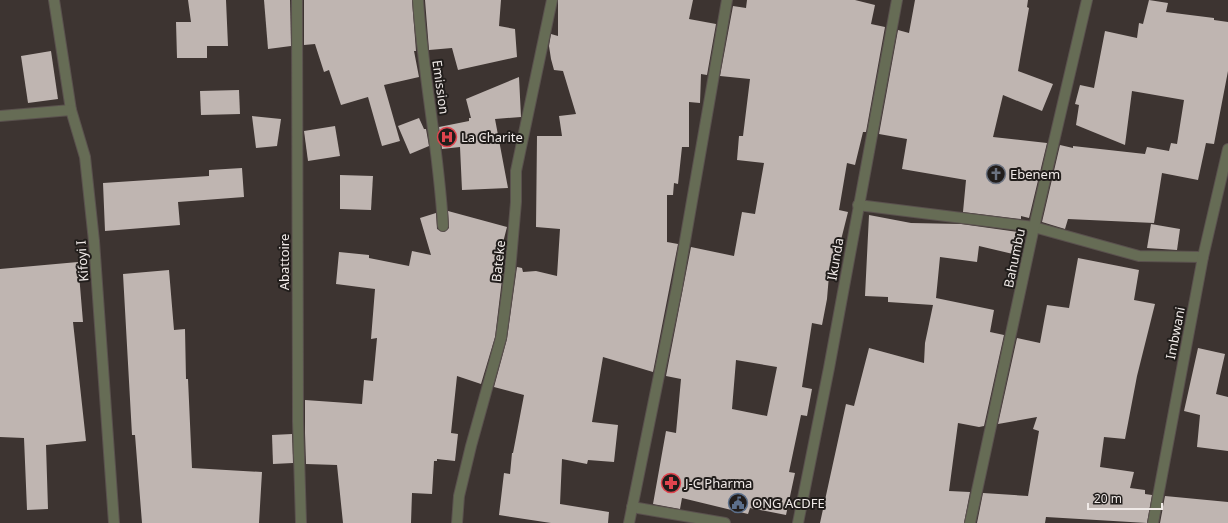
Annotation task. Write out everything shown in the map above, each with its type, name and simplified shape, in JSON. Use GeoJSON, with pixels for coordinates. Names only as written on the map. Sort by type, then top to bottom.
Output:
{"type":"FeatureCollection","features":[{"type":"Feature","properties":{"kind":"street","name":"Kifoyi I"},"geometry":{"type":"LineString","coordinates":[[54,0],[71,110],[85,158],[94,241],[114,523]]}},
{"type":"Feature","properties":{"kind":"street","name":"Abattoire"},"geometry":{"type":"LineString","coordinates":[[296,0],[298,421],[301,523]]}},
{"type":"Feature","properties":{"kind":"street","name":"Emission"},"geometry":{"type":"LineString","coordinates":[[418,0],[420,35],[441,186],[443,226]]}},
{"type":"Feature","properties":{"kind":"street","name":"Bateke"},"geometry":{"type":"LineString","coordinates":[[457,523],[459,496],[471,446],[502,338],[516,202],[516,171],[552,0]]}},
{"type":"Feature","properties":{"kind":"street"},"geometry":{"type":"LineString","coordinates":[[629,523],[677,287],[727,0]]}},
{"type":"Feature","properties":{"kind":"street","name":"Ikunda"},"geometry":{"type":"LineString","coordinates":[[798,523],[829,368],[897,0]]}},
{"type":"Feature","properties":{"kind":"street","name":"Bahumbu"},"geometry":{"type":"LineString","coordinates":[[970,523],[1034,227],[1086,0]]}},
{"type":"Feature","properties":{"kind":"street"},"geometry":{"type":"LineString","coordinates":[[0,116],[71,110]]}},
{"type":"Feature","properties":{"kind":"street","name":"Imbwani"},"geometry":{"type":"LineString","coordinates":[[1153,523],[1203,257],[1228,149]]}},
{"type":"Feature","properties":{"kind":"street"},"geometry":{"type":"LineString","coordinates":[[858,205],[1034,227],[1139,256],[1203,257]]}},
{"type":"Feature","properties":{"kind":"street"},"geometry":{"type":"LineString","coordinates":[[632,507],[725,523]]}},
{"type":"Feature","properties":{"kind":"building"},"geometry":{"type":"Polygon","coordinates":[[[188,0],[226,0],[228,46],[207,46],[207,58],[177,58],[176,22],[191,22],[188,0]]]}},
{"type":"Feature","properties":{"kind":"building"},"geometry":{"type":"Polygon","coordinates":[[[264,0],[290,0],[291,46],[268,49],[264,0]]]}},
{"type":"Feature","properties":{"kind":"building"},"geometry":{"type":"Polygon","coordinates":[[[304,0],[412,0],[416,51],[414,51],[419,77],[384,85],[400,141],[382,146],[368,97],[341,105],[329,70],[324,72],[315,44],[304,45],[304,0]]]}},
{"type":"Feature","properties":{"kind":"building"},"geometry":{"type":"Polygon","coordinates":[[[425,0],[501,0],[499,26],[515,29],[517,57],[458,70],[452,48],[429,50],[425,0]]]}},
{"type":"Feature","properties":{"kind":"building"},"geometry":{"type":"Polygon","coordinates":[[[558,0],[693,0],[689,19],[716,24],[707,75],[701,74],[700,103],[689,102],[689,147],[682,147],[678,184],[674,183],[673,195],[667,195],[667,242],[678,244],[653,372],[603,357],[592,422],[618,425],[614,462],[588,460],[587,464],[562,459],[560,504],[609,512],[608,523],[551,523],[499,515],[504,473],[510,474],[512,453],[524,395],[494,387],[507,339],[517,267],[522,268],[523,272],[536,271],[557,276],[560,229],[536,227],[537,136],[562,136],[559,116],[576,114],[563,71],[554,70],[551,59],[549,46],[551,34],[558,36],[558,0]]]}},
{"type":"Feature","properties":{"kind":"building"},"geometry":{"type":"Polygon","coordinates":[[[747,0],[855,0],[875,5],[871,24],[885,27],[866,132],[863,132],[855,165],[847,163],[839,210],[848,212],[835,264],[830,263],[827,299],[822,325],[812,323],[802,387],[812,389],[807,416],[801,415],[789,472],[795,473],[786,515],[750,508],[748,514],[682,498],[680,509],[653,504],[666,431],[676,433],[681,379],[666,376],[691,247],[734,256],[742,212],[755,214],[764,163],[737,160],[739,136],[743,136],[750,79],[720,76],[733,6],[746,8],[747,0]],[[736,360],[732,409],[767,416],[777,367],[736,360]]]}},
{"type":"Feature","properties":{"kind":"building"},"geometry":{"type":"Polygon","coordinates":[[[915,0],[1028,0],[1027,7],[1029,8],[1018,71],[1053,84],[1042,111],[1003,95],[993,137],[1047,143],[1029,218],[1021,216],[1021,219],[963,212],[966,180],[902,169],[907,139],[879,134],[898,30],[909,33],[915,0]]]}},
{"type":"Feature","properties":{"kind":"building"},"geometry":{"type":"Polygon","coordinates":[[[1149,0],[1168,3],[1166,12],[1214,18],[1214,20],[1228,22],[1228,71],[1214,144],[1206,143],[1198,180],[1162,173],[1154,223],[1068,219],[1065,229],[1042,222],[1060,145],[1073,148],[1073,146],[1145,154],[1147,147],[1169,151],[1171,143],[1177,144],[1184,100],[1132,91],[1125,145],[1076,125],[1079,105],[1075,104],[1080,85],[1094,88],[1105,31],[1137,38],[1139,23],[1143,24],[1149,0]]]}},
{"type":"Feature","properties":{"kind":"building"},"geometry":{"type":"Polygon","coordinates":[[[51,51],[58,99],[28,103],[21,56],[51,51]]]}},
{"type":"Feature","properties":{"kind":"building"},"geometry":{"type":"Polygon","coordinates":[[[519,77],[521,117],[495,119],[508,188],[462,190],[460,147],[442,149],[439,127],[469,121],[469,118],[471,118],[466,99],[519,77]]]}},
{"type":"Feature","properties":{"kind":"building"},"geometry":{"type":"Polygon","coordinates":[[[239,90],[240,114],[201,115],[200,91],[239,90]]]}},
{"type":"Feature","properties":{"kind":"building"},"geometry":{"type":"Polygon","coordinates":[[[252,116],[281,119],[277,146],[256,148],[252,116]]]}},
{"type":"Feature","properties":{"kind":"building"},"geometry":{"type":"Polygon","coordinates":[[[419,118],[424,129],[426,129],[429,146],[410,154],[398,126],[419,118]]]}},
{"type":"Feature","properties":{"kind":"building"},"geometry":{"type":"Polygon","coordinates":[[[335,126],[340,156],[308,161],[304,131],[335,126]]]}},
{"type":"Feature","properties":{"kind":"building"},"geometry":{"type":"Polygon","coordinates":[[[242,168],[244,197],[178,202],[180,225],[105,231],[103,183],[209,176],[209,170],[242,168]]]}},
{"type":"Feature","properties":{"kind":"building"},"geometry":{"type":"Polygon","coordinates":[[[340,175],[373,176],[371,210],[340,209],[340,175]]]}},
{"type":"Feature","properties":{"kind":"building"},"geometry":{"type":"Polygon","coordinates":[[[448,211],[507,227],[498,262],[504,263],[495,337],[481,384],[457,376],[451,433],[458,434],[455,461],[437,459],[437,461],[434,461],[432,494],[412,493],[411,523],[343,523],[337,465],[306,464],[305,400],[362,404],[364,380],[373,381],[377,338],[371,339],[375,289],[336,284],[339,252],[369,255],[369,258],[409,266],[412,251],[431,255],[420,218],[436,213],[437,229],[444,232],[449,228],[448,211]]]}},
{"type":"Feature","properties":{"kind":"building"},"geometry":{"type":"Polygon","coordinates":[[[869,215],[911,223],[961,224],[1018,232],[1013,254],[979,246],[977,262],[940,257],[936,298],[994,310],[990,332],[1004,335],[984,426],[979,427],[958,423],[949,491],[970,492],[964,523],[820,523],[846,404],[854,406],[869,348],[924,363],[925,343],[933,305],[888,302],[888,297],[865,296],[869,215]]]}},
{"type":"Feature","properties":{"kind":"building"},"geometry":{"type":"Polygon","coordinates":[[[1151,224],[1180,229],[1177,250],[1147,248],[1151,224]]]}},
{"type":"Feature","properties":{"kind":"building"},"geometry":{"type":"Polygon","coordinates":[[[1078,258],[1139,270],[1134,300],[1155,304],[1137,376],[1125,439],[1104,437],[1100,467],[1134,472],[1130,488],[1145,490],[1145,494],[1152,495],[1147,523],[1046,517],[1045,523],[977,523],[983,493],[1028,496],[1039,431],[1033,429],[1037,417],[998,424],[1017,338],[1040,343],[1047,305],[1069,308],[1078,258]]]}},
{"type":"Feature","properties":{"kind":"building"},"geometry":{"type":"Polygon","coordinates":[[[78,262],[83,322],[73,322],[86,441],[46,445],[48,509],[27,510],[24,438],[0,437],[0,269],[78,262]]]}},
{"type":"Feature","properties":{"kind":"building"},"geometry":{"type":"Polygon","coordinates":[[[169,270],[174,330],[185,329],[186,379],[188,379],[192,468],[262,472],[259,523],[142,523],[135,435],[132,435],[123,274],[169,270]]]}},
{"type":"Feature","properties":{"kind":"building"},"geometry":{"type":"Polygon","coordinates":[[[1198,348],[1225,354],[1216,394],[1228,397],[1228,451],[1197,447],[1200,415],[1184,411],[1198,348]]]}},
{"type":"Feature","properties":{"kind":"building"},"geometry":{"type":"Polygon","coordinates":[[[292,434],[293,463],[273,464],[272,435],[292,434]]]}},
{"type":"Feature","properties":{"kind":"building"},"geometry":{"type":"Polygon","coordinates":[[[1165,496],[1228,502],[1228,523],[1160,523],[1165,496]]]}},
{"type":"Feature","properties":{"kind":"place","name":"La Charite"},"geometry":{"type":"Point","coordinates":[447,137]}},
{"type":"Feature","properties":{"kind":"place","name":"Ebenem"},"geometry":{"type":"Point","coordinates":[996,174]}},
{"type":"Feature","properties":{"kind":"place","name":"J-C Pharma"},"geometry":{"type":"Point","coordinates":[671,483]}},
{"type":"Feature","properties":{"kind":"place","name":"ONG ACDFE"},"geometry":{"type":"Point","coordinates":[738,503]}}]}
